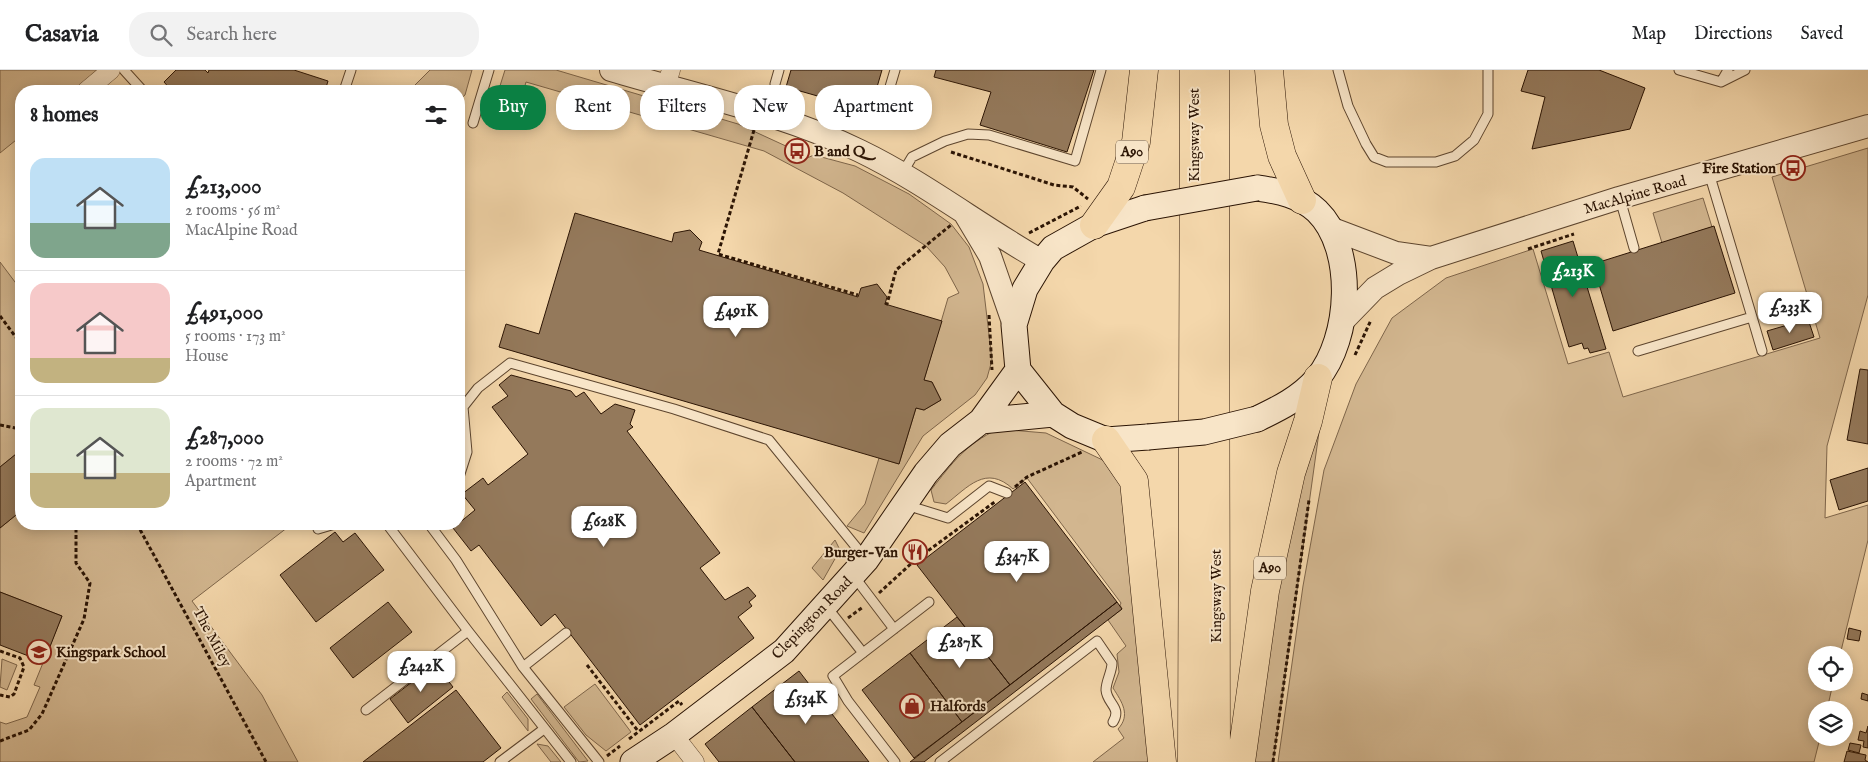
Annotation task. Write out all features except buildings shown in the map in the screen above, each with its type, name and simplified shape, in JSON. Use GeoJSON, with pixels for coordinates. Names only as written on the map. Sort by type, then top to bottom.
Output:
{"type":"FeatureCollection","features":[{"type":"Feature","properties":{"kind":"highway","name":"A90"},"geometry":{"type":"LineString","coordinates":[[1094,225],[1121,187],[1133,151],[1144,70]]}},
{"type":"Feature","properties":{"kind":"highway","name":"Kingsway West"},"geometry":{"type":"LineString","coordinates":[[1192,762],[1194,70]]}},
{"type":"Feature","properties":{"kind":"highway","name":"Kingsway West"},"geometry":{"type":"LineString","coordinates":[[1215,70],[1216,762]]}},
{"type":"Feature","properties":{"kind":"highway"},"geometry":{"type":"LineString","coordinates":[[1269,70],[1274,124],[1282,156],[1302,200]]}},
{"type":"Feature","properties":{"kind":"highway","name":"A90"},"geometry":{"type":"LineString","coordinates":[[1241,762],[1265,591],[1291,473],[1308,421],[1318,378]]}},
{"type":"Feature","properties":{"kind":"highway"},"geometry":{"type":"LineString","coordinates":[[1096,445],[1134,481],[1162,762]]}},
{"type":"Feature","properties":{"kind":"main road","name":"Kingsway West"},"geometry":{"type":"LineString","coordinates":[[1257,188],[1282,192],[1302,200],[1317,211],[1330,228],[1342,262],[1344,294],[1341,323],[1333,350],[1318,378],[1290,403],[1257,419],[1204,432],[1148,437],[1096,445],[1053,414],[1018,370],[1014,325],[1025,289],[1042,261],[1053,248],[1094,225],[1145,208],[1257,188]]}},
{"type":"Feature","properties":{"kind":"main road","name":"Clepington Road"},"geometry":{"type":"LineString","coordinates":[[633,762],[674,735],[833,615],[860,567],[904,505],[950,445],[981,421],[1018,370]]}},
{"type":"Feature","properties":{"kind":"main road"},"geometry":{"type":"LineString","coordinates":[[981,421],[1053,414]]}},
{"type":"Feature","properties":{"kind":"street"},"geometry":{"type":"LineString","coordinates":[[93,85],[111,70]]}},
{"type":"Feature","properties":{"kind":"street"},"geometry":{"type":"LineString","coordinates":[[611,70],[669,78],[734,105]]}},
{"type":"Feature","properties":{"kind":"street","name":"MacAlpine Road"},"geometry":{"type":"LineString","coordinates":[[1341,323],[1375,288],[1431,258],[1620,198],[1868,126]]}},
{"type":"Feature","properties":{"kind":"street"},"geometry":{"type":"LineString","coordinates":[[805,130],[842,143],[903,172],[958,223],[990,256],[1014,325]]}},
{"type":"Feature","properties":{"kind":"street"},"geometry":{"type":"LineString","coordinates":[[958,223],[989,226],[1009,242],[1042,261]]}},
{"type":"Feature","properties":{"kind":"street","name":"MacAlpine Road"},"geometry":{"type":"LineString","coordinates":[[1330,228],[1396,253],[1431,258]]}},
{"type":"Feature","properties":{"kind":"street"},"geometry":{"type":"LineString","coordinates":[[674,735],[695,762]]}},
{"type":"Feature","properties":{"kind":"lane"},"geometry":{"type":"LineString","coordinates":[[124,70],[138,85]]}},
{"type":"Feature","properties":{"kind":"lane"},"geometry":{"type":"LineString","coordinates":[[346,85],[350,70]]}},
{"type":"Feature","properties":{"kind":"lane"},"geometry":{"type":"LineString","coordinates":[[473,123],[489,70]]}},
{"type":"Feature","properties":{"kind":"lane"},"geometry":{"type":"LineString","coordinates":[[775,84],[779,70]]}},
{"type":"Feature","properties":{"kind":"lane"},"geometry":{"type":"LineString","coordinates":[[891,85],[895,70]]}},
{"type":"Feature","properties":{"kind":"lane"},"geometry":{"type":"LineString","coordinates":[[903,172],[912,157],[955,137],[978,134],[1075,161],[1101,70]]}},
{"type":"Feature","properties":{"kind":"lane"},"geometry":{"type":"LineString","coordinates":[[1338,70],[1348,106],[1366,144],[1374,157],[1386,162],[1436,162],[1455,156],[1474,140],[1488,114],[1488,70]]}},
{"type":"Feature","properties":{"kind":"lane"},"geometry":{"type":"LineString","coordinates":[[1680,70],[1722,82],[1745,70]]}},
{"type":"Feature","properties":{"kind":"lane"},"geometry":{"type":"LineString","coordinates":[[1722,82],[1728,70]]}},
{"type":"Feature","properties":{"kind":"lane"},"geometry":{"type":"LineString","coordinates":[[1709,173],[1762,351]]}},
{"type":"Feature","properties":{"kind":"lane"},"geometry":{"type":"LineString","coordinates":[[1620,198],[1634,248]]}},
{"type":"Feature","properties":{"kind":"lane"},"geometry":{"type":"LineString","coordinates":[[1638,351],[1752,317]]}},
{"type":"Feature","properties":{"kind":"lane"},"geometry":{"type":"LineString","coordinates":[[465,404],[478,388],[510,363],[674,409],[769,440],[860,567],[872,600],[894,629]]}},
{"type":"Feature","properties":{"kind":"lane"},"geometry":{"type":"LineString","coordinates":[[465,430],[467,452],[465,458]]}},
{"type":"Feature","properties":{"kind":"lane"},"geometry":{"type":"LineString","coordinates":[[904,505],[948,518],[989,486],[1007,493]]}},
{"type":"Feature","properties":{"kind":"lane"},"geometry":{"type":"LineString","coordinates":[[392,530],[571,762]]}},
{"type":"Feature","properties":{"kind":"lane"},"geometry":{"type":"LineString","coordinates":[[434,530],[456,560],[523,667],[599,762]]}},
{"type":"Feature","properties":{"kind":"lane"},"geometry":{"type":"LineString","coordinates":[[895,762],[848,701],[834,676],[929,602]]}},
{"type":"Feature","properties":{"kind":"lane"},"geometry":{"type":"LineString","coordinates":[[833,615],[863,653]]}},
{"type":"Feature","properties":{"kind":"lane"},"geometry":{"type":"LineString","coordinates":[[366,710],[468,631]]}},
{"type":"Feature","properties":{"kind":"lane"},"geometry":{"type":"LineString","coordinates":[[523,667],[566,633]]}},
{"type":"Feature","properties":{"kind":"lane"},"geometry":{"type":"LineString","coordinates":[[940,762],[1097,641],[1112,663],[1106,687],[1107,695],[1116,708],[1117,716],[1114,722]]}},
{"type":"Feature","properties":{"kind":"lane"},"geometry":{"type":"LineString","coordinates":[[500,762],[544,728]]}},
{"type":"Feature","properties":{"kind":"path"},"geometry":{"type":"LineString","coordinates":[[754,130],[718,254],[858,295]]}},
{"type":"Feature","properties":{"kind":"path"},"geometry":{"type":"LineString","coordinates":[[925,151],[950,151],[1054,185],[1073,187],[1091,201],[1009,242]]}},
{"type":"Feature","properties":{"kind":"path"},"geometry":{"type":"LineString","coordinates":[[886,304],[896,270],[958,223]]}},
{"type":"Feature","properties":{"kind":"path"},"geometry":{"type":"LineString","coordinates":[[1519,251],[1581,232]]}},
{"type":"Feature","properties":{"kind":"path"},"geometry":{"type":"LineString","coordinates":[[988,310],[994,368],[990,375]]}},
{"type":"Feature","properties":{"kind":"path"},"geometry":{"type":"LineString","coordinates":[[1352,360],[1372,320],[1377,314]]}},
{"type":"Feature","properties":{"kind":"path"},"geometry":{"type":"LineString","coordinates":[[0,316],[15,336]]}},
{"type":"Feature","properties":{"kind":"path"},"geometry":{"type":"LineString","coordinates":[[0,425],[15,428]]}},
{"type":"Feature","properties":{"kind":"path"},"geometry":{"type":"LineString","coordinates":[[833,615],[872,600],[914,561],[1027,478],[1096,445]]}},
{"type":"Feature","properties":{"kind":"path"},"geometry":{"type":"LineString","coordinates":[[1273,762],[1310,491]]}},
{"type":"Feature","properties":{"kind":"path"},"geometry":{"type":"LineString","coordinates":[[0,741],[29,730],[42,714],[84,619],[90,583],[76,563],[76,530]]}},
{"type":"Feature","properties":{"kind":"path","name":"The Miley"},"geometry":{"type":"LineString","coordinates":[[140,530],[266,762]]}},
{"type":"Feature","properties":{"kind":"path"},"geometry":{"type":"LineString","coordinates":[[0,651],[20,658],[24,667],[14,694],[10,697],[0,695]]}},
{"type":"Feature","properties":{"kind":"path"},"geometry":{"type":"LineString","coordinates":[[587,665],[638,731]]}},
{"type":"Feature","properties":{"kind":"shaded area"},"geometry":{"type":"Polygon","coordinates":[[[0,70],[100,70],[82,85],[15,85],[15,141],[0,153],[0,70]]]}},
{"type":"Feature","properties":{"kind":"shaded area"},"geometry":{"type":"Polygon","coordinates":[[[430,70],[472,70],[465,95],[465,85],[415,85],[430,70]]]}},
{"type":"Feature","properties":{"kind":"shaded area"},"geometry":{"type":"Polygon","coordinates":[[[505,70],[556,70],[607,85],[556,85],[556,91],[546,88],[546,85],[526,82],[525,85],[500,85],[505,70]]]}},
{"type":"Feature","properties":{"kind":"shaded area"},"geometry":{"type":"Polygon","coordinates":[[[630,92],[640,95],[640,115],[630,112],[630,92]]]}},
{"type":"Feature","properties":{"kind":"shaded area"},"geometry":{"type":"Polygon","coordinates":[[[724,120],[734,123],[734,130],[751,130],[788,147],[792,153],[807,158],[814,155],[855,166],[909,194],[951,224],[969,247],[983,284],[992,360],[987,378],[975,395],[923,436],[864,533],[847,526],[865,504],[879,458],[899,464],[916,408],[924,410],[941,400],[932,382],[924,380],[948,298],[959,293],[945,267],[926,246],[843,193],[764,151],[692,130],[724,130],[724,120]]]}},
{"type":"Feature","properties":{"kind":"shaded area"},"geometry":{"type":"Polygon","coordinates":[[[1868,148],[1868,295],[1827,446],[1825,518],[1868,505],[1868,540],[1842,646],[1808,646],[1808,691],[1831,691],[1829,701],[1808,701],[1808,746],[1818,746],[1814,762],[1278,762],[1303,586],[1324,470],[1356,384],[1392,318],[1446,278],[1533,249],[1568,364],[1609,352],[1623,397],[1820,338],[1772,177],[1868,148]]]}},
{"type":"Feature","properties":{"kind":"shaded area"},"geometry":{"type":"Polygon","coordinates":[[[1703,198],[1712,227],[1662,243],[1653,213],[1703,198]]]}},
{"type":"Feature","properties":{"kind":"shaded area"},"geometry":{"type":"Polygon","coordinates":[[[0,262],[15,282],[15,455],[0,467],[0,262]]]}},
{"type":"Feature","properties":{"kind":"shaded area"},"geometry":{"type":"Polygon","coordinates":[[[1320,425],[1273,762],[1249,762],[1295,488],[1320,425]]]}},
{"type":"Feature","properties":{"kind":"shaded area"},"geometry":{"type":"Polygon","coordinates":[[[998,429],[1046,433],[1111,464],[1126,481],[1155,762],[1093,762],[1124,738],[1118,729],[1124,719],[1124,708],[1113,688],[1119,672],[1117,654],[1126,646],[1108,620],[1122,609],[1121,603],[1027,478],[1013,489],[994,478],[986,478],[970,485],[946,504],[934,502],[931,490],[960,455],[977,441],[998,429]]]}},
{"type":"Feature","properties":{"kind":"shaded area"},"geometry":{"type":"Polygon","coordinates":[[[15,516],[15,530],[284,530],[192,601],[262,695],[298,762],[0,762],[0,722],[6,724],[27,717],[40,687],[34,685],[62,616],[0,592],[0,528],[15,516]]]}},
{"type":"Feature","properties":{"kind":"shaded area"},"geometry":{"type":"Polygon","coordinates":[[[835,540],[840,550],[823,580],[812,568],[835,540]]]}},
{"type":"Feature","properties":{"kind":"shaded area"},"geometry":{"type":"Polygon","coordinates":[[[2,659],[17,665],[7,690],[0,687],[2,659]]]}},
{"type":"Feature","properties":{"kind":"shaded area"},"geometry":{"type":"Polygon","coordinates":[[[595,684],[631,732],[606,751],[586,735],[564,707],[595,684]]]}},
{"type":"Feature","properties":{"kind":"shaded area"},"geometry":{"type":"Polygon","coordinates":[[[507,692],[528,719],[528,731],[502,697],[507,692]]]}},
{"type":"Feature","properties":{"kind":"shaded area"},"geometry":{"type":"Polygon","coordinates":[[[537,694],[588,761],[579,762],[531,699],[537,694]]]}},
{"type":"Feature","properties":{"kind":"shaded area"},"geometry":{"type":"Polygon","coordinates":[[[537,744],[548,746],[561,762],[551,762],[537,744]]]}},
{"type":"Feature","properties":{"kind":"place","name":"B and Q"},"geometry":{"type":"Point","coordinates":[797,151]}},
{"type":"Feature","properties":{"kind":"place","name":"Fire Station"},"geometry":{"type":"Point","coordinates":[1793,168]}},
{"type":"Feature","properties":{"kind":"place","name":"Burger-Van"},"geometry":{"type":"Point","coordinates":[915,552]}},
{"type":"Feature","properties":{"kind":"place","name":"Kingspark School"},"geometry":{"type":"Point","coordinates":[39,652]}},
{"type":"Feature","properties":{"kind":"place","name":"Halfords"},"geometry":{"type":"Point","coordinates":[912,706]}}]}
